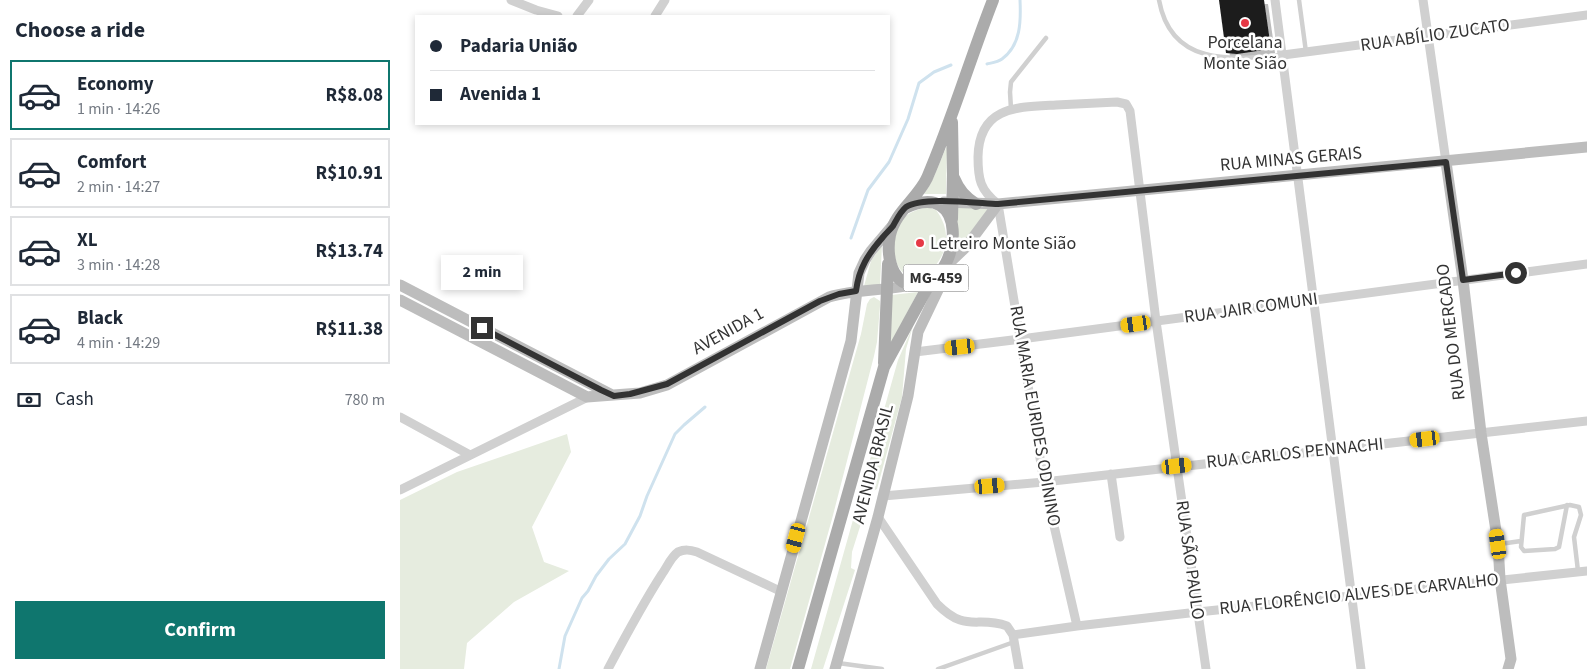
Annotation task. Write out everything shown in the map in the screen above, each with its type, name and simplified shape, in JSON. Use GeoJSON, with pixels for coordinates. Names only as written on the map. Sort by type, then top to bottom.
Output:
{"type":"FeatureCollection","features":[{"type":"Feature","properties":{"kind":"main road","name":"MG-459"},"geometry":{"type":"LineString","coordinates":[[884,367],[886,290],[889,244],[893,225],[926,180],[993,0]]}},
{"type":"Feature","properties":{"kind":"main road","name":"MG-459"},"geometry":{"type":"LineString","coordinates":[[798,669],[884,367],[931,281],[945,268],[952,238],[952,114]]}},
{"type":"Feature","properties":{"kind":"main road"},"geometry":{"type":"LineString","coordinates":[[953,175],[959,188],[976,204]]}},
{"type":"Feature","properties":{"kind":"main road"},"geometry":{"type":"LineString","coordinates":[[905,208],[916,203],[936,202],[945,208],[952,220]]}},
{"type":"Feature","properties":{"kind":"main road","name":"MG-459"},"geometry":{"type":"LineString","coordinates":[[889,261],[894,274],[903,281],[912,284],[924,284],[931,281]]}},
{"type":"Feature","properties":{"kind":"street"},"geometry":{"type":"LineString","coordinates":[[511,0],[554,15]]}},
{"type":"Feature","properties":{"kind":"street"},"geometry":{"type":"LineString","coordinates":[[578,15],[589,0]]}},
{"type":"Feature","properties":{"kind":"street"},"geometry":{"type":"LineString","coordinates":[[656,15],[666,0]]}},
{"type":"Feature","properties":{"kind":"street"},"geometry":{"type":"LineString","coordinates":[[1275,0],[1361,669]]}},
{"type":"Feature","properties":{"kind":"street","name":"RUA DO MERCADO"},"geometry":{"type":"LineString","coordinates":[[1423,0],[1463,280],[1481,432],[1498,544],[1500,579],[1511,666]]}},
{"type":"Feature","properties":{"kind":"street","name":"RUA ABÍLIO ZUCATO"},"geometry":{"type":"LineString","coordinates":[[1283,55],[1587,15]]}},
{"type":"Feature","properties":{"kind":"street","name":"RUA SÃO PAULO"},"geometry":{"type":"LineString","coordinates":[[1011,108],[1117,102],[1126,104],[1130,111],[1156,321],[1206,669]]}},
{"type":"Feature","properties":{"kind":"street"},"geometry":{"type":"LineString","coordinates":[[945,268],[966,247],[998,204],[982,188],[978,169],[978,149],[982,132],[990,121],[1011,108]]}},
{"type":"Feature","properties":{"kind":"street","name":"RUA MINAS GERAIS"},"geometry":{"type":"LineString","coordinates":[[936,202],[998,204],[1587,147]]}},
{"type":"Feature","properties":{"kind":"street","name":"RUA MARIA EURIDES ODININO"},"geometry":{"type":"LineString","coordinates":[[998,204],[1044,482],[1077,626]]}},
{"type":"Feature","properties":{"kind":"street"},"geometry":{"type":"LineString","coordinates":[[760,669],[851,341],[859,273],[865,260],[893,225]]}},
{"type":"Feature","properties":{"kind":"street","name":"RUA JAIR COMUNI"},"geometry":{"type":"LineString","coordinates":[[915,352],[1587,264]]}},
{"type":"Feature","properties":{"kind":"street","name":"AVENIDA BRASIL"},"geometry":{"type":"LineString","coordinates":[[836,666],[878,517],[908,396],[921,325],[938,292],[945,268]]}},
{"type":"Feature","properties":{"kind":"street","name":"AVENIDA 1"},"geometry":{"type":"LineString","coordinates":[[587,398],[640,393],[667,384],[820,301],[839,294],[856,291],[886,290],[912,284]]}},
{"type":"Feature","properties":{"kind":"street"},"geometry":{"type":"LineString","coordinates":[[400,285],[614,396]]}},
{"type":"Feature","properties":{"kind":"street"},"geometry":{"type":"LineString","coordinates":[[400,300],[587,398]]}},
{"type":"Feature","properties":{"kind":"street"},"geometry":{"type":"LineString","coordinates":[[400,490],[601,390]]}},
{"type":"Feature","properties":{"kind":"street"},"geometry":{"type":"LineString","coordinates":[[400,417],[470,455]]}},
{"type":"Feature","properties":{"kind":"street","name":"RUA CARLOS PENNACHI"},"geometry":{"type":"LineString","coordinates":[[883,496],[1044,482],[1481,432],[1587,422]]}},
{"type":"Feature","properties":{"kind":"street"},"geometry":{"type":"LineString","coordinates":[[1111,474],[1120,537]]}},
{"type":"Feature","properties":{"kind":"street"},"geometry":{"type":"LineString","coordinates":[[878,517],[937,604],[946,613],[965,622],[1007,626],[1014,638],[1018,669]]}},
{"type":"Feature","properties":{"kind":"street"},"geometry":{"type":"LineString","coordinates":[[608,669],[626,633],[655,584],[674,556],[680,551],[688,549],[697,552],[782,592]]}},
{"type":"Feature","properties":{"kind":"street","name":"RUA FLORÊNCIO ALVES DE CARVALHO"},"geometry":{"type":"LineString","coordinates":[[1014,638],[1077,626],[1583,571]]}},
{"type":"Feature","properties":{"kind":"lane"},"geometry":{"type":"LineString","coordinates":[[1158,0],[1163,18],[1174,35],[1190,49],[1209,56],[1237,59],[1283,55]]}},
{"type":"Feature","properties":{"kind":"lane"},"geometry":{"type":"LineString","coordinates":[[1300,0],[1306,52]]}},
{"type":"Feature","properties":{"kind":"lane"},"geometry":{"type":"LineString","coordinates":[[1011,108],[1011,82],[1046,38]]}},
{"type":"Feature","properties":{"kind":"lane"},"geometry":{"type":"LineString","coordinates":[[1567,505],[1559,547],[1522,550],[1521,541],[1524,515],[1567,505],[1576,505],[1581,511],[1574,537],[1583,571]]}},
{"type":"Feature","properties":{"kind":"lane"},"geometry":{"type":"LineString","coordinates":[[1498,544],[1521,541]]}},
{"type":"Feature","properties":{"kind":"lane"},"geometry":{"type":"LineString","coordinates":[[938,669],[1014,638]]}},
{"type":"Feature","properties":{"kind":"lane"},"geometry":{"type":"LineString","coordinates":[[836,666],[882,669]]}},
{"type":"Feature","properties":{"kind":"shaded area"},"geometry":{"type":"Polygon","coordinates":[[[947,146],[946,194],[924,194],[934,176],[947,146]]]}},
{"type":"Feature","properties":{"kind":"shaded area"},"geometry":{"type":"Polygon","coordinates":[[[928,207],[936,210],[942,220],[946,231],[945,247],[940,259],[930,271],[918,278],[912,278],[900,269],[897,263],[894,250],[895,236],[904,218],[915,211],[928,207]]]}},
{"type":"Feature","properties":{"kind":"shaded area"},"geometry":{"type":"Polygon","coordinates":[[[957,208],[990,208],[955,252],[957,208]]]}},
{"type":"Feature","properties":{"kind":"shaded area"},"geometry":{"type":"Polygon","coordinates":[[[882,245],[880,285],[864,286],[871,261],[882,245]]]}},
{"type":"Feature","properties":{"kind":"shaded area"},"geometry":{"type":"Polygon","coordinates":[[[918,292],[888,349],[891,295],[918,292]]]}},
{"type":"Feature","properties":{"kind":"shaded area"},"geometry":{"type":"Polygon","coordinates":[[[874,297],[880,301],[880,306],[874,356],[832,519],[790,669],[766,669],[861,334],[867,304],[874,297]]]}},
{"type":"Feature","properties":{"kind":"shaded area"},"geometry":{"type":"Polygon","coordinates":[[[913,326],[906,349],[902,397],[877,489],[871,492],[852,552],[851,568],[855,570],[823,669],[811,669],[898,360],[913,326]]]}},
{"type":"Feature","properties":{"kind":"shaded area"},"geometry":{"type":"Polygon","coordinates":[[[567,434],[571,452],[532,527],[544,562],[569,571],[514,602],[467,643],[464,669],[400,669],[400,500],[457,472],[567,434]]]}},
{"type":"Feature","properties":{"kind":"building","name":"Porcelana Monte Sião"},"geometry":{"type":"Polygon","coordinates":[[[1219,0],[1264,0],[1271,49],[1237,54],[1226,53],[1219,0]]]}},
{"type":"Feature","properties":{"kind":"waterway"},"geometry":{"type":"LineString","coordinates":[[987,64],[1002,59],[1013,47],[1020,24],[1020,0]]}},
{"type":"Feature","properties":{"kind":"waterway"},"geometry":{"type":"LineString","coordinates":[[851,238],[868,190],[889,162],[908,119],[919,83],[934,72],[951,65]]}},
{"type":"Feature","properties":{"kind":"waterway"},"geometry":{"type":"LineString","coordinates":[[559,669],[565,636],[582,598],[609,559],[625,544],[640,516],[675,434],[705,407]]}},
{"type":"Feature","properties":{"kind":"place","name":"Porcelana Monte Sião"},"geometry":{"type":"Point","coordinates":[1245,23]}},
{"type":"Feature","properties":{"kind":"place","name":"Letreiro Monte Sião"},"geometry":{"type":"Point","coordinates":[920,243]}},
{"type":"Feature","properties":{"kind":"route"},"geometry":{"type":"LineString","coordinates":[[482,328],[614,396],[640,393],[667,384],[820,301],[839,294],[856,291],[859,273],[871,251],[893,225],[901,212],[916,203],[998,204],[1446,162],[1463,280],[1516,273]]}}]}
